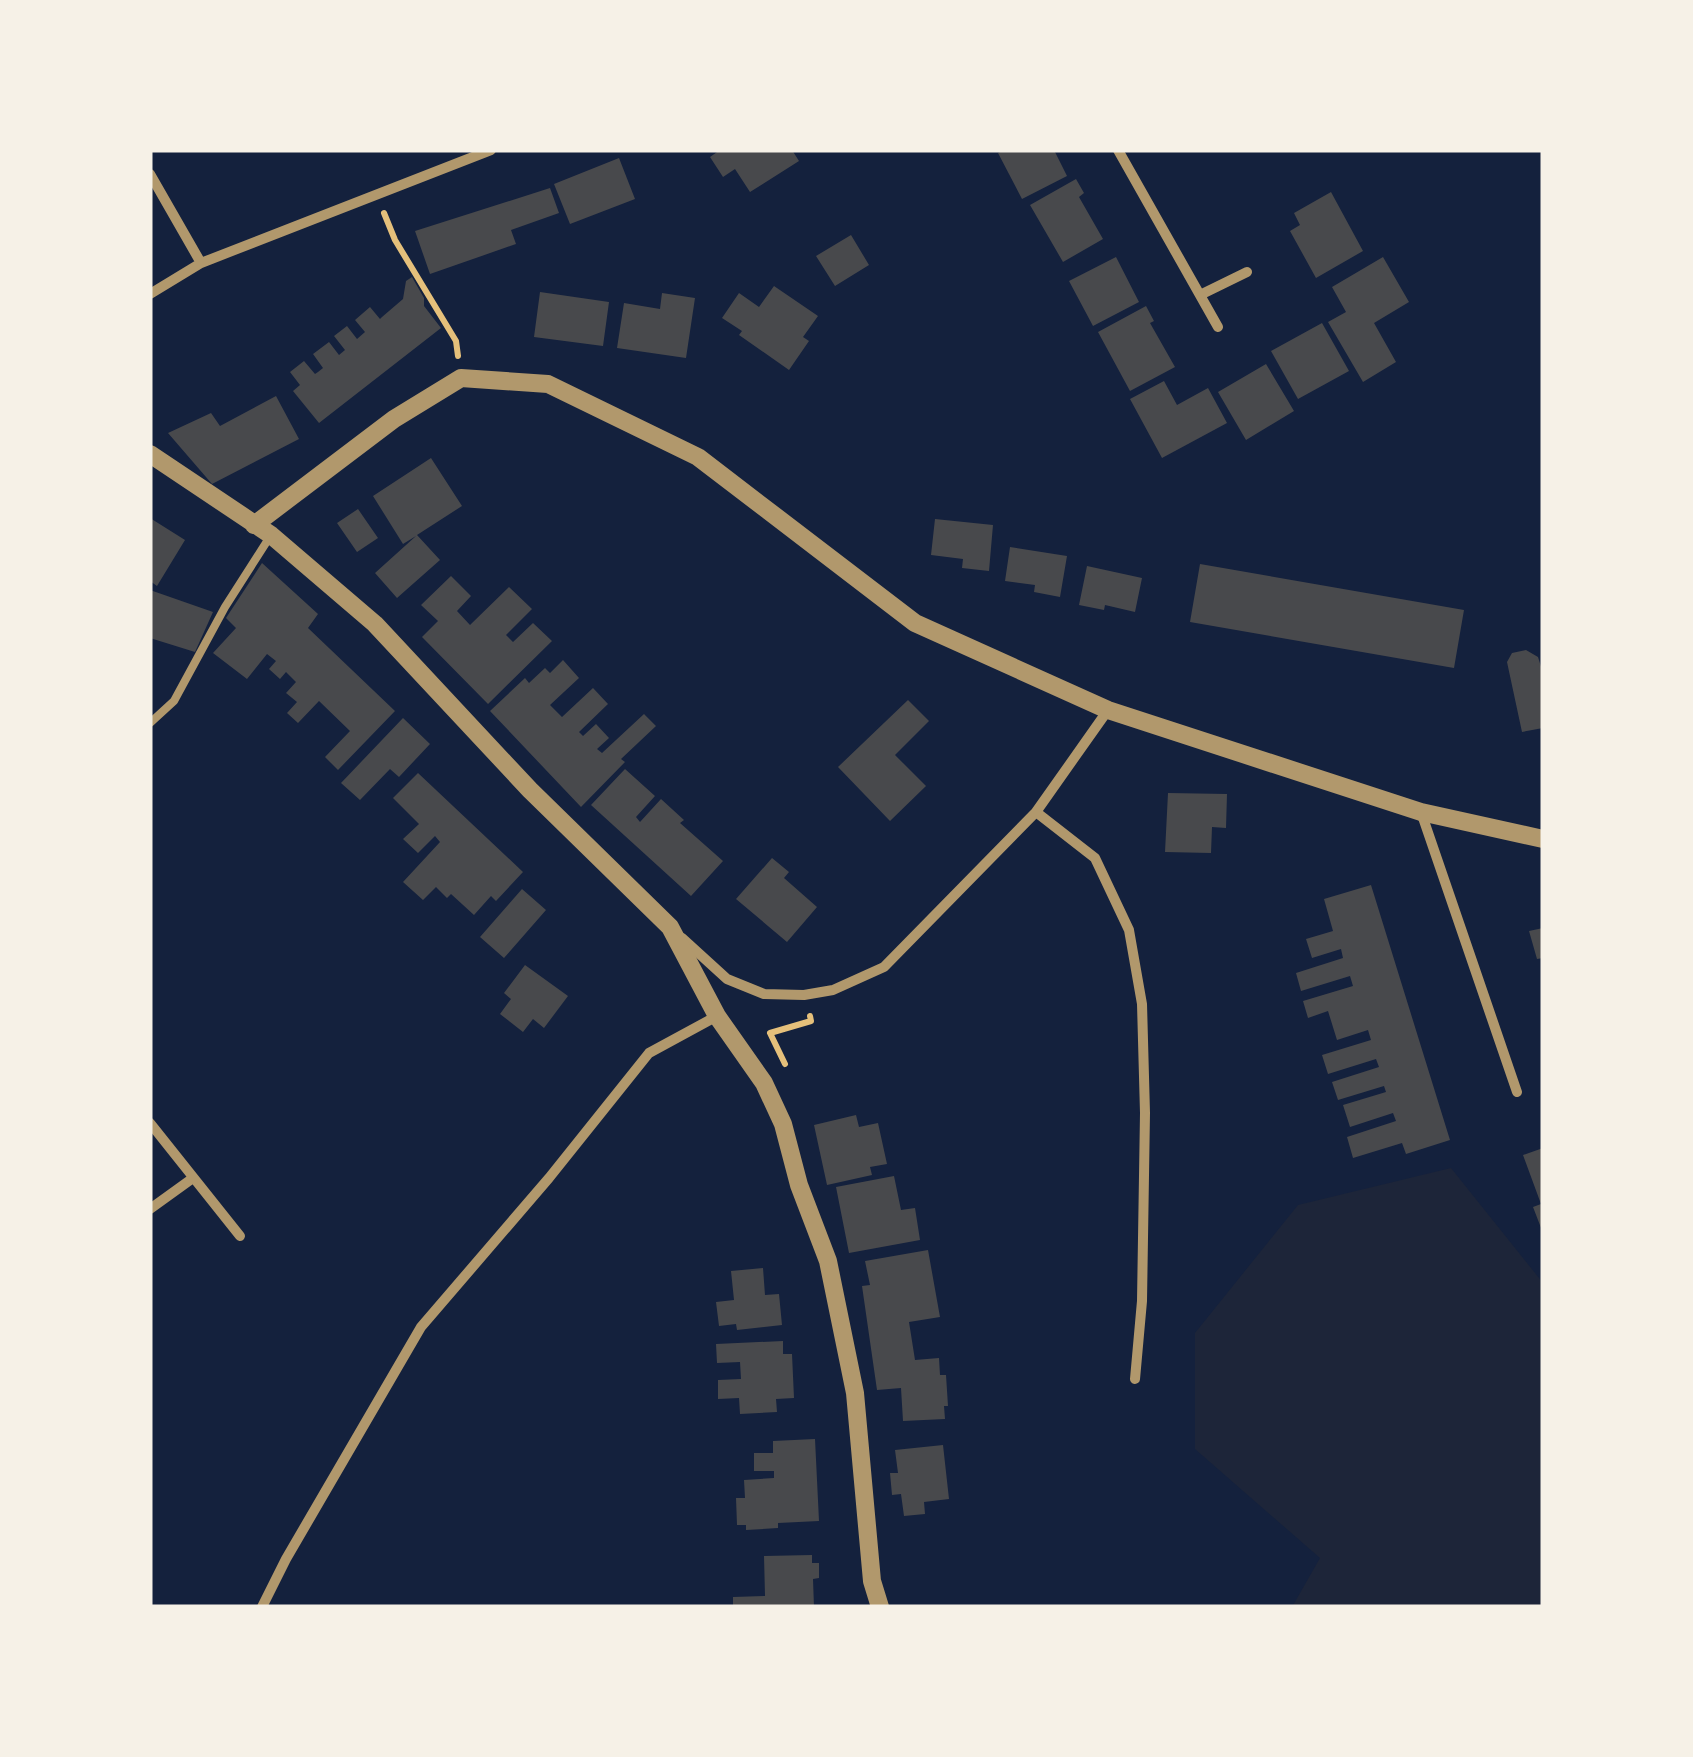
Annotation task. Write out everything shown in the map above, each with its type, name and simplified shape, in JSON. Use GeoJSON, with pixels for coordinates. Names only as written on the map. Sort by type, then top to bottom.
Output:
{"type":"FeatureCollection","features":[{"type":"Feature","properties":{"kind":"street"},"geometry":{"type":"LineString","coordinates":[[150,294],[201,263],[491,150]]}},
{"type":"Feature","properties":{"kind":"street"},"geometry":{"type":"LineString","coordinates":[[1118,150],[1218,328]]}},
{"type":"Feature","properties":{"kind":"street"},"geometry":{"type":"LineString","coordinates":[[150,174],[201,263]]}},
{"type":"Feature","properties":{"kind":"street"},"geometry":{"type":"LineString","coordinates":[[1200,295],[1247,272]]}},
{"type":"Feature","properties":{"kind":"street"},"geometry":{"type":"LineString","coordinates":[[254,525],[394,419],[461,378],[548,384],[698,457],[914,623],[1108,710],[1421,812],[1543,839]]}},
{"type":"Feature","properties":{"kind":"street"},"geometry":{"type":"LineString","coordinates":[[150,454],[271,535],[375,624],[530,790],[670,927],[727,979],[764,994],[804,995],[833,990],[884,967],[1036,812],[1108,710]]}},
{"type":"Feature","properties":{"kind":"street"},"geometry":{"type":"LineString","coordinates":[[1036,812],[1095,858],[1129,930],[1142,1004],[1145,1113],[1142,1300],[1136,1379]]}},
{"type":"Feature","properties":{"kind":"street"},"geometry":{"type":"LineString","coordinates":[[1421,812],[1517,1092]]}},
{"type":"Feature","properties":{"kind":"street"},"geometry":{"type":"LineString","coordinates":[[670,927],[716,1016],[764,1083],[783,1124],[799,1185],[828,1261],[856,1393],[872,1581],[880,1607]]}},
{"type":"Feature","properties":{"kind":"street"},"geometry":{"type":"LineString","coordinates":[[262,1607],[286,1558],[421,1328],[650,1053],[716,1016]]}},
{"type":"Feature","properties":{"kind":"street"},"geometry":{"type":"LineString","coordinates":[[150,1122],[240,1236]]}},
{"type":"Feature","properties":{"kind":"street"},"geometry":{"type":"LineString","coordinates":[[150,1209],[192,1178]]}},
{"type":"Feature","properties":{"kind":"lane"},"geometry":{"type":"LineString","coordinates":[[150,723],[174,701],[225,607],[271,535]]}},
{"type":"Feature","properties":{"kind":"path"},"geometry":{"type":"LineString","coordinates":[[395,240],[456,341]]}},
{"type":"Feature","properties":{"kind":"path"},"geometry":{"type":"LineString","coordinates":[[780,1052],[770,1032],[811,1021]]}},
{"type":"Feature","properties":{"kind":"shaded area"},"geometry":{"type":"Polygon","coordinates":[[[1451,1168],[1543,1283],[1543,1607],[1292,1607],[1320,1558],[1195,1449],[1195,1333],[1298,1205],[1451,1168]]]}},
{"type":"Feature","properties":{"kind":"building"},"geometry":{"type":"Polygon","coordinates":[[[720,150],[792,150],[799,161],[750,192],[735,169],[723,177],[710,157],[720,150]]]}},
{"type":"Feature","properties":{"kind":"building"},"geometry":{"type":"Polygon","coordinates":[[[1054,150],[1067,176],[1022,199],[998,153],[1054,150]]]}},
{"type":"Feature","properties":{"kind":"building"},"geometry":{"type":"Polygon","coordinates":[[[619,158],[635,199],[570,224],[554,184],[619,158]]]}},
{"type":"Feature","properties":{"kind":"building"},"geometry":{"type":"Polygon","coordinates":[[[1076,179],[1084,193],[1079,197],[1103,239],[1063,262],[1030,205],[1076,179]]]}},
{"type":"Feature","properties":{"kind":"building"},"geometry":{"type":"Polygon","coordinates":[[[550,188],[559,213],[511,230],[516,244],[430,274],[415,231],[550,188]]]}},
{"type":"Feature","properties":{"kind":"building"},"geometry":{"type":"Polygon","coordinates":[[[1331,192],[1363,251],[1316,278],[1290,231],[1300,225],[1294,213],[1331,192]]]}},
{"type":"Feature","properties":{"kind":"building"},"geometry":{"type":"Polygon","coordinates":[[[851,235],[869,265],[835,286],[816,256],[851,235]]]}},
{"type":"Feature","properties":{"kind":"building"},"geometry":{"type":"Polygon","coordinates":[[[1116,257],[1139,302],[1093,326],[1069,281],[1116,257]]]}},
{"type":"Feature","properties":{"kind":"building"},"geometry":{"type":"Polygon","coordinates":[[[1383,257],[1409,302],[1374,323],[1396,362],[1363,382],[1328,322],[1346,312],[1332,287],[1383,257]]]}},
{"type":"Feature","properties":{"kind":"building"},"geometry":{"type":"Polygon","coordinates":[[[412,277],[424,298],[424,306],[441,328],[319,423],[293,391],[300,385],[290,372],[304,361],[315,374],[318,372],[323,368],[313,354],[329,342],[339,355],[345,350],[334,336],[347,326],[357,339],[365,332],[355,320],[370,307],[380,319],[403,299],[406,281],[412,277]]]}},
{"type":"Feature","properties":{"kind":"building"},"geometry":{"type":"Polygon","coordinates":[[[774,286],[818,316],[803,337],[809,341],[789,370],[739,335],[742,331],[722,318],[739,293],[759,307],[774,286]]]}},
{"type":"Feature","properties":{"kind":"building"},"geometry":{"type":"Polygon","coordinates":[[[540,292],[609,302],[603,346],[534,337],[540,292]]]}},
{"type":"Feature","properties":{"kind":"building"},"geometry":{"type":"Polygon","coordinates":[[[662,293],[695,298],[686,358],[617,348],[624,303],[660,309],[662,293]]]}},
{"type":"Feature","properties":{"kind":"building"},"geometry":{"type":"Polygon","coordinates":[[[1146,306],[1154,321],[1150,323],[1175,367],[1130,391],[1098,332],[1146,306]]]}},
{"type":"Feature","properties":{"kind":"building"},"geometry":{"type":"Polygon","coordinates":[[[1322,323],[1349,371],[1298,399],[1271,351],[1322,323]]]}},
{"type":"Feature","properties":{"kind":"building"},"geometry":{"type":"Polygon","coordinates":[[[1266,364],[1294,411],[1246,440],[1218,392],[1266,364]]]}},
{"type":"Feature","properties":{"kind":"building"},"geometry":{"type":"Polygon","coordinates":[[[1164,381],[1177,405],[1208,388],[1227,423],[1162,458],[1130,399],[1164,381]]]}},
{"type":"Feature","properties":{"kind":"building"},"geometry":{"type":"Polygon","coordinates":[[[276,396],[299,439],[212,484],[168,433],[211,413],[220,426],[276,396]]]}},
{"type":"Feature","properties":{"kind":"building"},"geometry":{"type":"Polygon","coordinates":[[[431,458],[462,506],[417,535],[440,560],[397,598],[375,573],[416,536],[403,544],[373,496],[431,458]]]}},
{"type":"Feature","properties":{"kind":"building"},"geometry":{"type":"Polygon","coordinates":[[[358,509],[378,538],[357,552],[337,523],[358,509]]]}},
{"type":"Feature","properties":{"kind":"building"},"geometry":{"type":"Polygon","coordinates":[[[150,518],[185,540],[157,586],[150,581],[150,518]]]}},
{"type":"Feature","properties":{"kind":"building"},"geometry":{"type":"Polygon","coordinates":[[[935,519],[993,525],[989,571],[962,568],[963,559],[931,555],[935,519]]]}},
{"type":"Feature","properties":{"kind":"building"},"geometry":{"type":"Polygon","coordinates":[[[1010,547],[1067,556],[1060,597],[1034,592],[1035,585],[1005,581],[1010,547]]]}},
{"type":"Feature","properties":{"kind":"building"},"geometry":{"type":"Polygon","coordinates":[[[262,563],[318,614],[308,628],[395,711],[338,770],[325,757],[350,731],[319,701],[298,723],[287,713],[297,702],[286,693],[296,682],[286,672],[280,679],[269,669],[276,661],[267,654],[247,679],[213,653],[236,628],[226,618],[262,563]]]}},
{"type":"Feature","properties":{"kind":"building"},"geometry":{"type":"Polygon","coordinates":[[[1200,564],[1464,610],[1454,668],[1190,622],[1200,564]]]}},
{"type":"Feature","properties":{"kind":"building"},"geometry":{"type":"Polygon","coordinates":[[[1087,566],[1142,578],[1135,612],[1105,605],[1104,610],[1079,605],[1087,566]]]}},
{"type":"Feature","properties":{"kind":"building"},"geometry":{"type":"Polygon","coordinates":[[[451,576],[471,596],[457,611],[470,625],[509,587],[532,609],[506,635],[513,642],[533,623],[552,641],[488,704],[422,637],[438,621],[421,605],[451,576]]]}},
{"type":"Feature","properties":{"kind":"building"},"geometry":{"type":"Polygon","coordinates":[[[150,590],[213,612],[195,652],[150,638],[150,590]]]}},
{"type":"Feature","properties":{"kind":"building"},"geometry":{"type":"Polygon","coordinates":[[[1526,650],[1538,657],[1543,673],[1543,728],[1522,732],[1507,662],[1512,653],[1526,650]]]}},
{"type":"Feature","properties":{"kind":"building"},"geometry":{"type":"Polygon","coordinates":[[[563,660],[579,678],[550,705],[562,717],[593,688],[608,704],[579,732],[583,736],[596,724],[609,738],[597,749],[602,753],[644,714],[656,726],[621,759],[625,762],[581,807],[490,711],[525,678],[529,683],[545,668],[550,673],[563,660]]]}},
{"type":"Feature","properties":{"kind":"building"},"geometry":{"type":"Polygon","coordinates":[[[908,700],[929,721],[895,755],[926,786],[890,821],[838,767],[908,700]]]}},
{"type":"Feature","properties":{"kind":"building"},"geometry":{"type":"Polygon","coordinates":[[[403,718],[430,744],[399,777],[390,769],[360,800],[341,783],[403,718]]]}},
{"type":"Feature","properties":{"kind":"building"},"geometry":{"type":"Polygon","coordinates":[[[625,769],[655,796],[636,817],[640,822],[661,799],[684,820],[680,823],[723,861],[691,896],[591,805],[625,769]]]}},
{"type":"Feature","properties":{"kind":"building"},"geometry":{"type":"Polygon","coordinates":[[[418,773],[523,872],[496,901],[491,896],[474,915],[451,894],[447,898],[436,887],[423,900],[403,882],[440,842],[435,836],[418,853],[403,839],[419,824],[393,798],[418,773]]]}},
{"type":"Feature","properties":{"kind":"building"},"geometry":{"type":"Polygon","coordinates":[[[1168,793],[1227,794],[1226,828],[1212,827],[1211,853],[1165,852],[1168,793]]]}},
{"type":"Feature","properties":{"kind":"building"},"geometry":{"type":"Polygon","coordinates":[[[772,858],[789,872],[784,878],[817,907],[787,942],[736,899],[772,858]]]}},
{"type":"Feature","properties":{"kind":"building"},"geometry":{"type":"Polygon","coordinates":[[[1371,885],[1450,1140],[1406,1154],[1402,1143],[1353,1158],[1347,1137],[1396,1121],[1393,1113],[1350,1127],[1343,1105],[1386,1092],[1384,1086],[1338,1100],[1332,1082],[1379,1067],[1376,1059],[1328,1074],[1322,1055],[1371,1040],[1368,1030],[1337,1040],[1328,1011],[1308,1018],[1303,1001],[1353,986],[1350,976],[1301,991],[1296,973],[1343,958],[1341,949],[1312,958],[1306,939],[1333,931],[1324,899],[1371,885]]]}},
{"type":"Feature","properties":{"kind":"building"},"geometry":{"type":"Polygon","coordinates":[[[522,889],[546,910],[504,958],[480,937],[522,889]]]}},
{"type":"Feature","properties":{"kind":"building"},"geometry":{"type":"Polygon","coordinates":[[[1543,928],[1543,958],[1537,959],[1529,931],[1543,928]]]}},
{"type":"Feature","properties":{"kind":"building"},"geometry":{"type":"Polygon","coordinates":[[[525,965],[568,996],[544,1028],[533,1019],[523,1032],[500,1014],[511,999],[504,993],[525,965]]]}},
{"type":"Feature","properties":{"kind":"building"},"geometry":{"type":"Polygon","coordinates":[[[856,1115],[859,1127],[878,1123],[887,1164],[870,1167],[872,1175],[827,1185],[814,1125],[856,1115]]]}},
{"type":"Feature","properties":{"kind":"building"},"geometry":{"type":"Polygon","coordinates":[[[1543,1148],[1543,1233],[1533,1207],[1541,1204],[1523,1155],[1543,1148]]]}},
{"type":"Feature","properties":{"kind":"building"},"geometry":{"type":"Polygon","coordinates":[[[894,1176],[901,1210],[915,1208],[920,1240],[849,1253],[836,1187],[894,1176]]]}},
{"type":"Feature","properties":{"kind":"building"},"geometry":{"type":"Polygon","coordinates":[[[928,1250],[940,1317],[909,1322],[915,1360],[939,1358],[940,1375],[946,1375],[948,1406],[944,1406],[945,1419],[903,1421],[901,1388],[877,1390],[862,1286],[870,1285],[865,1261],[928,1250]]]}},
{"type":"Feature","properties":{"kind":"building"},"geometry":{"type":"Polygon","coordinates":[[[763,1268],[765,1295],[779,1294],[782,1325],[737,1330],[736,1324],[719,1326],[716,1302],[734,1300],[731,1271],[763,1268]]]}},
{"type":"Feature","properties":{"kind":"building"},"geometry":{"type":"Polygon","coordinates":[[[783,1341],[783,1354],[792,1354],[794,1398],[776,1399],[777,1412],[740,1414],[739,1398],[718,1399],[718,1380],[741,1379],[740,1362],[717,1363],[716,1344],[783,1341]]]}},
{"type":"Feature","properties":{"kind":"building"},"geometry":{"type":"Polygon","coordinates":[[[815,1439],[819,1521],[778,1523],[778,1528],[746,1530],[746,1525],[737,1525],[736,1498],[745,1498],[744,1480],[774,1478],[774,1471],[754,1471],[754,1453],[773,1453],[773,1441],[815,1439]]]}},
{"type":"Feature","properties":{"kind":"building"},"geometry":{"type":"Polygon","coordinates":[[[943,1445],[949,1499],[924,1502],[925,1514],[904,1516],[901,1494],[892,1495],[890,1473],[898,1473],[895,1450],[943,1445]]]}},
{"type":"Feature","properties":{"kind":"building"},"geometry":{"type":"Polygon","coordinates":[[[812,1555],[812,1563],[819,1563],[819,1578],[813,1579],[814,1607],[733,1607],[733,1597],[765,1596],[764,1556],[812,1555]]]}}]}
